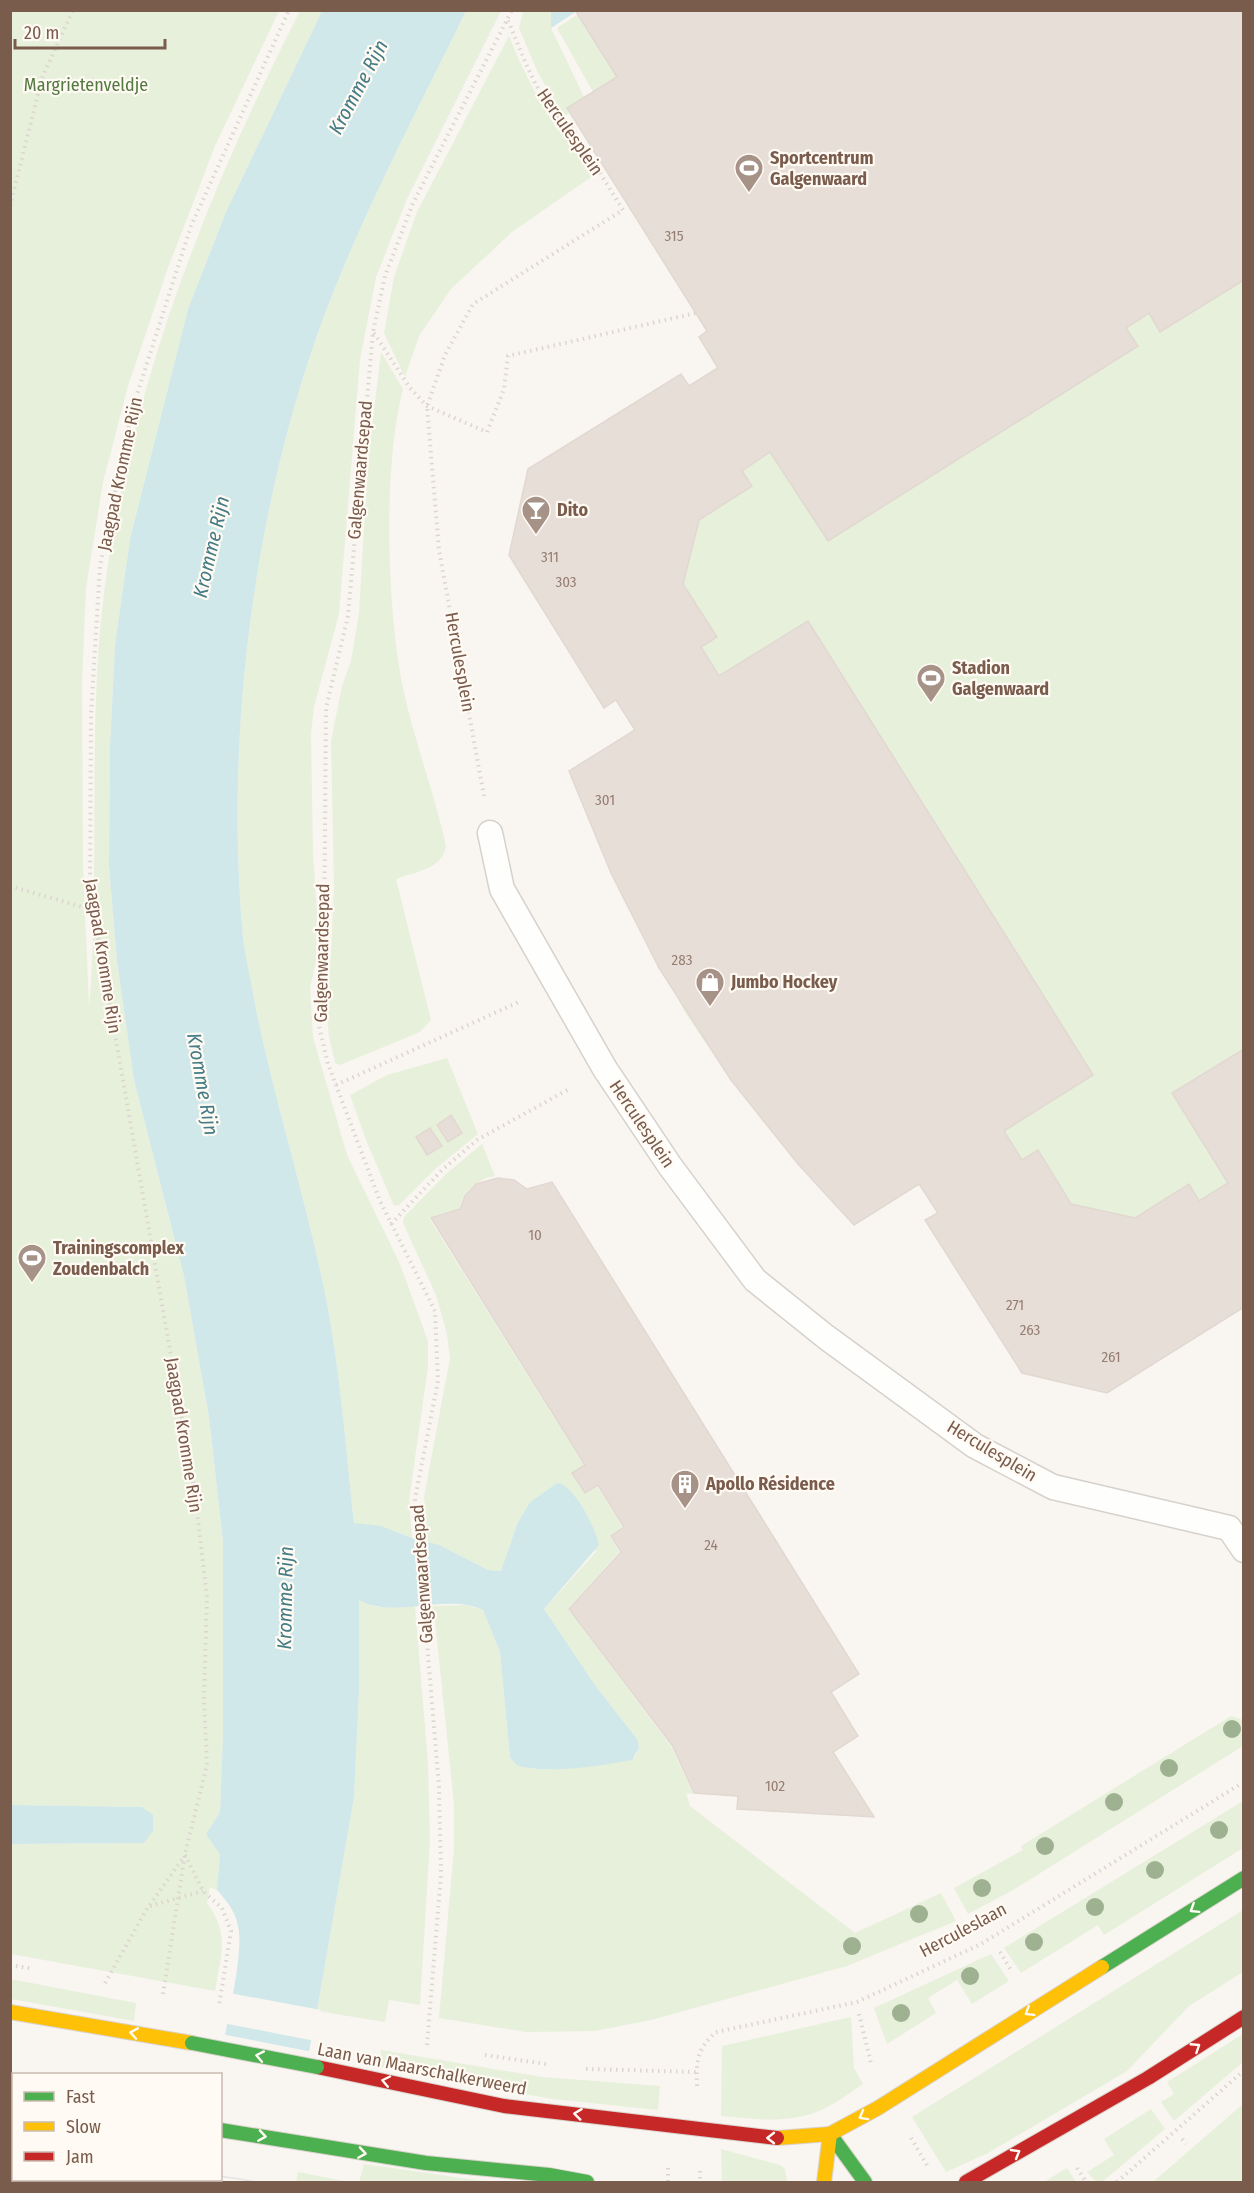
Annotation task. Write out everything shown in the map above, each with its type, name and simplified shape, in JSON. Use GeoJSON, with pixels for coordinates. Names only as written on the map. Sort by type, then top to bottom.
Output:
{"type":"FeatureCollection","features":[{"type":"Feature","properties":{"kind":"main road"},"geometry":{"type":"LineString","coordinates":[[830,2134],[878,2108],[1244,1878]]}},
{"type":"Feature","properties":{"kind":"main road","name":"Laan van Maarschalkerweerd"},"geometry":{"type":"LineString","coordinates":[[10,2012],[192,2043],[504,2106],[699,2128],[766,2139],[830,2134]]}},
{"type":"Feature","properties":{"kind":"main road"},"geometry":{"type":"LineString","coordinates":[[966,2182],[1148,2078],[1244,2017]]}},
{"type":"Feature","properties":{"kind":"main road"},"geometry":{"type":"LineString","coordinates":[[222,2130],[426,2163],[549,2175],[587,2182]]}},
{"type":"Feature","properties":{"kind":"main road"},"geometry":{"type":"LineString","coordinates":[[824,2182],[830,2134]]}},
{"type":"Feature","properties":{"kind":"main road"},"geometry":{"type":"LineString","coordinates":[[830,2134],[865,2182]]}},
{"type":"Feature","properties":{"kind":"lane","name":"Herculesplein"},"geometry":{"type":"LineString","coordinates":[[490,833],[502,889],[605,1069],[670,1166],[755,1280],[826,1337],[975,1446],[1053,1487],[1229,1528],[1244,1550]]}},
{"type":"Feature","properties":{"kind":"path"},"geometry":{"type":"LineString","coordinates":[[10,206],[42,78],[73,10]]}},
{"type":"Feature","properties":{"kind":"path","name":"Jaagpad Kromme Rijn"},"geometry":{"type":"LineString","coordinates":[[163,1994],[185,1854],[207,1765],[204,1700],[207,1597],[195,1494],[90,891],[91,715],[100,566],[132,410],[191,226],[289,10]]}},
{"type":"Feature","properties":{"kind":"path","name":"Galgenwaardsepad"},"geometry":{"type":"LineString","coordinates":[[427,2046],[441,1874],[440,1787],[415,1499],[438,1381],[435,1311],[380,1200],[336,1085],[319,1026],[318,987],[324,949],[326,708],[348,616],[373,332],[385,276],[413,203],[512,10]]}},
{"type":"Feature","properties":{"kind":"path","name":"Herculesplein"},"geometry":{"type":"LineString","coordinates":[[490,833],[439,550],[427,405],[445,355],[473,304],[622,210],[570,125],[560,122],[546,104],[507,18]]}},
{"type":"Feature","properties":{"kind":"path"},"geometry":{"type":"LineString","coordinates":[[373,332],[410,388],[427,405],[487,432],[504,389],[508,356],[696,313]]}},
{"type":"Feature","properties":{"kind":"path"},"geometry":{"type":"LineString","coordinates":[[10,886],[93,910]]}},
{"type":"Feature","properties":{"kind":"path"},"geometry":{"type":"LineString","coordinates":[[336,1085],[556,986]]}},
{"type":"Feature","properties":{"kind":"path"},"geometry":{"type":"LineString","coordinates":[[391,1224],[442,1170],[477,1140],[605,1069]]}},
{"type":"Feature","properties":{"kind":"path","name":"Herculeslaan"},"geometry":{"type":"LineString","coordinates":[[574,2068],[696,2072],[702,2045],[716,2032],[857,2002],[981,1944],[1244,1782]]}},
{"type":"Feature","properties":{"kind":"path"},"geometry":{"type":"LineString","coordinates":[[185,1854],[203,1891],[222,1908],[231,1931],[216,2017]]}},
{"type":"Feature","properties":{"kind":"path"},"geometry":{"type":"LineString","coordinates":[[105,1983],[150,1906],[185,1854]]}},
{"type":"Feature","properties":{"kind":"path"},"geometry":{"type":"LineString","coordinates":[[150,1906],[203,1891]]}},
{"type":"Feature","properties":{"kind":"path"},"geometry":{"type":"LineString","coordinates":[[1000,1952],[1017,1980]]}},
{"type":"Feature","properties":{"kind":"path"},"geometry":{"type":"LineString","coordinates":[[859,2014],[873,2070]]}},
{"type":"Feature","properties":{"kind":"path","name":"Laan van Maarschalkerweerd"},"geometry":{"type":"LineString","coordinates":[[427,2046],[438,2048]]}},
{"type":"Feature","properties":{"kind":"path","name":"Laan van Maarschalkerweerd"},"geometry":{"type":"LineString","coordinates":[[483,2054],[552,2065]]}},
{"type":"Feature","properties":{"kind":"path"},"geometry":{"type":"LineString","coordinates":[[1117,2182],[1244,2071]]}},
{"type":"Feature","properties":{"kind":"path"},"geometry":{"type":"LineString","coordinates":[[909,2136],[927,2166]]}},
{"type":"Feature","properties":{"kind":"path"},"geometry":{"type":"LineString","coordinates":[[1182,2139],[1186,2145]]}},
{"type":"Feature","properties":{"kind":"green space","name":"Margrietenveldje"},"geometry":{"type":"Polygon","coordinates":[[[11,11],[279,11],[215,146],[168,268],[128,386],[103,482],[86,588],[82,682],[83,867],[89,1006],[93,928],[99,643],[109,560],[124,478],[144,397],[168,317],[229,162],[300,11],[322,11],[226,212],[188,309],[130,539],[115,645],[110,746],[109,866],[117,961],[134,1080],[184,1276],[209,1417],[223,1542],[223,1735],[220,1812],[206,1834],[220,1855],[217,1890],[210,1887],[207,1903],[219,1925],[222,1945],[215,1991],[11,1954],[11,1844],[143,1843],[142,1807],[11,1805],[11,11]]]}},
{"type":"Feature","properties":{"kind":"green space"},"geometry":{"type":"Polygon","coordinates":[[[466,11],[501,11],[407,199],[376,277],[360,360],[339,614],[314,707],[311,733],[313,854],[317,912],[316,962],[310,988],[313,1037],[347,1155],[400,1264],[428,1341],[428,1367],[409,1500],[412,1538],[397,1532],[354,1523],[341,1398],[327,1305],[261,1034],[244,945],[238,859],[238,778],[242,697],[251,615],[264,534],[282,454],[303,377],[329,303],[360,229],[466,11]]]}},
{"type":"Feature","properties":{"kind":"green space","name":"Stadion Galgenwaard"},"geometry":{"type":"Polygon","coordinates":[[[523,11],[551,11],[551,28],[584,97],[576,103],[593,92],[557,28],[578,14],[1243,11],[1243,1307],[1107,1393],[1022,1373],[925,1220],[937,1213],[919,1184],[854,1225],[772,1133],[731,1080],[686,1014],[622,897],[569,771],[635,729],[616,700],[604,708],[509,555],[528,469],[681,374],[689,386],[717,367],[699,337],[707,331],[570,113],[564,116],[538,73],[519,28],[523,11]]]}},
{"type":"Feature","properties":{"kind":"green space"},"geometry":{"type":"Polygon","coordinates":[[[509,36],[531,85],[558,131],[561,128],[594,175],[512,232],[451,289],[419,336],[405,377],[384,333],[394,277],[417,212],[509,36]]]}},
{"type":"Feature","properties":{"kind":"green space"},"geometry":{"type":"Polygon","coordinates":[[[381,352],[403,389],[392,456],[389,536],[397,651],[407,704],[446,846],[444,854],[434,865],[396,879],[431,1020],[420,1032],[340,1065],[335,1063],[329,1037],[325,993],[331,955],[334,887],[331,741],[342,686],[351,661],[359,613],[368,461],[381,352]]]}},
{"type":"Feature","properties":{"kind":"green space"},"geometry":{"type":"Polygon","coordinates":[[[447,1058],[478,1134],[434,1170],[399,1205],[394,1206],[350,1095],[387,1075],[447,1058]]]}},
{"type":"Feature","properties":{"kind":"green space"},"geometry":{"type":"Polygon","coordinates":[[[482,1144],[495,1176],[482,1180],[467,1191],[459,1209],[429,1218],[584,1465],[572,1474],[585,1494],[597,1486],[623,1527],[610,1536],[619,1552],[568,1609],[671,1746],[693,1794],[686,1793],[690,1806],[855,1933],[941,1893],[956,1921],[847,1966],[651,2020],[595,2031],[526,2032],[439,2018],[454,1848],[454,1805],[435,1620],[432,1618],[431,1606],[466,1605],[483,1610],[500,1652],[510,1758],[517,1764],[545,1769],[578,1767],[635,1757],[639,1748],[637,1739],[595,1685],[544,1609],[596,1552],[557,1483],[530,1502],[517,1524],[501,1571],[488,1570],[428,1542],[424,1497],[450,1358],[447,1334],[436,1295],[403,1223],[404,1217],[446,1174],[482,1144]]]}},
{"type":"Feature","properties":{"kind":"green space"},"geometry":{"type":"Polygon","coordinates":[[[359,1600],[376,1607],[415,1606],[428,1763],[430,1840],[420,2005],[389,2000],[385,2022],[317,2011],[354,1797],[359,1691],[359,1600]]]}},
{"type":"Feature","properties":{"kind":"green space"},"geometry":{"type":"Polygon","coordinates":[[[1231,1716],[1243,1720],[1243,1746],[1015,1889],[968,1914],[954,1888],[1023,1850],[1021,1846],[1231,1716]]]}},
{"type":"Feature","properties":{"kind":"green space"},"geometry":{"type":"Polygon","coordinates":[[[1243,1801],[1243,1848],[1104,1935],[1098,1925],[1021,1973],[1004,1948],[1243,1801]]]}},
{"type":"Feature","properties":{"kind":"green space"},"geometry":{"type":"Polygon","coordinates":[[[1243,1910],[1243,1972],[1189,2006],[1127,2071],[988,2153],[946,2172],[912,2117],[1243,1910]]]}},
{"type":"Feature","properties":{"kind":"green space"},"geometry":{"type":"Polygon","coordinates":[[[991,1954],[1009,1981],[972,2004],[957,1980],[928,1998],[936,2013],[887,2044],[874,2008],[991,1954]]]}},
{"type":"Feature","properties":{"kind":"green space"},"geometry":{"type":"Polygon","coordinates":[[[10,1979],[136,2003],[134,2021],[11,1999],[10,1979]]]}},
{"type":"Feature","properties":{"kind":"green space"},"geometry":{"type":"Polygon","coordinates":[[[851,2017],[854,2068],[863,2084],[830,2106],[795,2118],[721,2116],[722,2046],[851,2017]]]}},
{"type":"Feature","properties":{"kind":"green space"},"geometry":{"type":"Polygon","coordinates":[[[1243,2034],[1243,2062],[1174,2121],[1161,2102],[1174,2094],[1167,2082],[1243,2034]]]}},
{"type":"Feature","properties":{"kind":"green space"},"geometry":{"type":"Polygon","coordinates":[[[381,2050],[542,2077],[660,2086],[658,2110],[552,2099],[379,2067],[381,2050]]]}},
{"type":"Feature","properties":{"kind":"green space"},"geometry":{"type":"Polygon","coordinates":[[[10,2100],[12,2100],[12,2181],[166,2181],[165,2182],[11,2182],[10,2100]]]}},
{"type":"Feature","properties":{"kind":"green space"},"geometry":{"type":"Polygon","coordinates":[[[1243,2104],[1243,2182],[1153,2182],[1243,2104]]]}},
{"type":"Feature","properties":{"kind":"green space"},"geometry":{"type":"Polygon","coordinates":[[[1151,2109],[1165,2129],[1102,2182],[1096,2182],[1087,2172],[1114,2155],[1104,2139],[1151,2109]]]}},
{"type":"Feature","properties":{"kind":"green space"},"geometry":{"type":"Polygon","coordinates":[[[721,2149],[780,2165],[785,2169],[787,2182],[722,2182],[721,2149]]]}},
{"type":"Feature","properties":{"kind":"green space"},"geometry":{"type":"Polygon","coordinates":[[[364,2164],[490,2182],[359,2182],[364,2164]]]}},
{"type":"Feature","properties":{"kind":"green space"},"geometry":{"type":"Polygon","coordinates":[[[1067,2168],[1076,2182],[1044,2182],[1067,2168]]]}},
{"type":"Feature","properties":{"kind":"green space"},"geometry":{"type":"Polygon","coordinates":[[[298,2172],[349,2182],[296,2182],[298,2172]]]}},
{"type":"Feature","properties":{"kind":"water","name":"Kromme Rijn"},"geometry":{"type":"Polygon","coordinates":[[[322,11],[466,11],[394,156],[344,266],[303,377],[282,454],[264,534],[251,615],[242,697],[238,778],[238,859],[243,937],[269,1068],[313,1240],[327,1305],[341,1398],[354,1523],[381,1526],[439,1545],[488,1570],[501,1571],[517,1524],[530,1502],[557,1483],[564,1485],[583,1508],[599,1545],[544,1609],[595,1685],[637,1739],[639,1748],[632,1760],[605,1765],[560,1769],[518,1766],[510,1758],[500,1652],[483,1610],[469,1605],[453,1604],[388,1607],[359,1600],[359,1691],[354,1797],[317,2011],[283,2182],[197,2182],[222,2181],[222,2073],[217,2073],[239,1956],[238,1926],[235,1916],[217,1890],[220,1855],[206,1834],[220,1812],[223,1735],[223,1542],[209,1417],[184,1276],[134,1080],[117,961],[109,866],[110,746],[115,645],[130,539],[188,309],[226,212],[322,11]]]}},
{"type":"Feature","properties":{"kind":"water"},"geometry":{"type":"Polygon","coordinates":[[[551,11],[577,11],[551,28],[551,11]]]}},
{"type":"Feature","properties":{"kind":"water"},"geometry":{"type":"Polygon","coordinates":[[[11,1805],[142,1807],[153,1815],[153,1831],[144,1843],[11,1844],[11,1805]]]}},
{"type":"Feature","properties":{"kind":"pier"},"geometry":{"type":"Polygon","coordinates":[[[229,1993],[321,2010],[315,2041],[223,2023],[229,1993]]]}},
{"type":"Feature","properties":{"kind":"pier"},"geometry":{"type":"Polygon","coordinates":[[[221,2034],[313,2052],[290,2152],[286,2182],[194,2182],[222,2181],[222,2073],[214,2073],[221,2034]]]}},
{"type":"Feature","properties":{"kind":"building","name":"Stadion Galgenwaard"},"geometry":{"type":"Polygon","coordinates":[[[575,10],[1244,10],[1244,280],[1160,332],[1149,313],[1126,328],[1138,346],[828,541],[770,452],[742,471],[752,486],[699,520],[683,584],[717,637],[701,647],[719,676],[808,621],[1028,971],[1093,1075],[1004,1131],[1022,1160],[1038,1150],[1071,1204],[1135,1218],[1189,1184],[1199,1201],[1228,1183],[1172,1093],[1244,1049],[1244,1307],[1107,1393],[1022,1373],[925,1220],[938,1213],[919,1184],[854,1225],[798,1164],[731,1080],[659,968],[611,873],[569,771],[635,730],[616,700],[604,708],[509,555],[528,469],[681,374],[689,386],[718,368],[699,337],[707,331],[567,108],[617,77],[575,10]]]}},
{"type":"Feature","properties":{"kind":"building"},"geometry":{"type":"Polygon","coordinates":[[[451,1115],[462,1133],[448,1142],[437,1125],[451,1115]]]}},
{"type":"Feature","properties":{"kind":"building"},"geometry":{"type":"Polygon","coordinates":[[[430,1128],[442,1146],[427,1155],[416,1137],[430,1128]]]}},
{"type":"Feature","properties":{"kind":"building","name":"Apollo Résidence"},"geometry":{"type":"Polygon","coordinates":[[[498,1178],[514,1180],[527,1189],[552,1182],[859,1674],[831,1692],[858,1736],[833,1752],[874,1817],[737,1809],[738,1796],[694,1793],[672,1745],[569,1609],[621,1552],[611,1536],[624,1527],[598,1485],[585,1493],[572,1473],[585,1465],[431,1218],[460,1209],[465,1196],[476,1184],[498,1178]]]}},
{"type":"Feature","properties":{"kind":"tram line"},"geometry":{"type":"LineString","coordinates":[[222,2176],[257,2182]]}},
{"type":"Feature","properties":{"kind":"tram line"},"geometry":{"type":"LineString","coordinates":[[84,2181],[92,2182]]}},
{"type":"Feature","properties":{"kind":"traffic: fast"},"geometry":{"type":"LineString","coordinates":[[1102,1967],[1244,1878]]}},
{"type":"Feature","properties":{"kind":"traffic: fast"},"geometry":{"type":"LineString","coordinates":[[192,2043],[317,2067]]}},
{"type":"Feature","properties":{"kind":"traffic: fast"},"geometry":{"type":"LineString","coordinates":[[222,2130],[426,2163],[549,2175],[587,2182]]}},
{"type":"Feature","properties":{"kind":"traffic: fast"},"geometry":{"type":"LineString","coordinates":[[830,2134],[865,2182]]}},
{"type":"Feature","properties":{"kind":"traffic: slow"},"geometry":{"type":"LineString","coordinates":[[777,2138],[830,2134],[878,2108],[1102,1967]]}},
{"type":"Feature","properties":{"kind":"traffic: slow"},"geometry":{"type":"LineString","coordinates":[[10,2012],[192,2043]]}},
{"type":"Feature","properties":{"kind":"traffic: slow"},"geometry":{"type":"LineString","coordinates":[[824,2182],[830,2134]]}},
{"type":"Feature","properties":{"kind":"traffic: jam"},"geometry":{"type":"LineString","coordinates":[[966,2182],[1148,2078],[1244,2017]]}},
{"type":"Feature","properties":{"kind":"traffic: jam"},"geometry":{"type":"LineString","coordinates":[[317,2067],[504,2106],[777,2138]]}},
{"type":"Feature","properties":{"kind":"place","name":"Sportcentrum Galgenwaard"},"geometry":{"type":"Point","coordinates":[749,194]}},
{"type":"Feature","properties":{"kind":"place","name":"Dito"},"geometry":{"type":"Point","coordinates":[536,536]}},
{"type":"Feature","properties":{"kind":"place","name":"Stadion Galgenwaard"},"geometry":{"type":"Point","coordinates":[931,704]}},
{"type":"Feature","properties":{"kind":"place","name":"Jumbo Hockey"},"geometry":{"type":"Point","coordinates":[710,1008]}},
{"type":"Feature","properties":{"kind":"place","name":"Trainingscomplex Zoudenbalch"},"geometry":{"type":"Point","coordinates":[32,1284]}},
{"type":"Feature","properties":{"kind":"place","name":"Apollo Résidence"},"geometry":{"type":"Point","coordinates":[685,1510]}}]}
